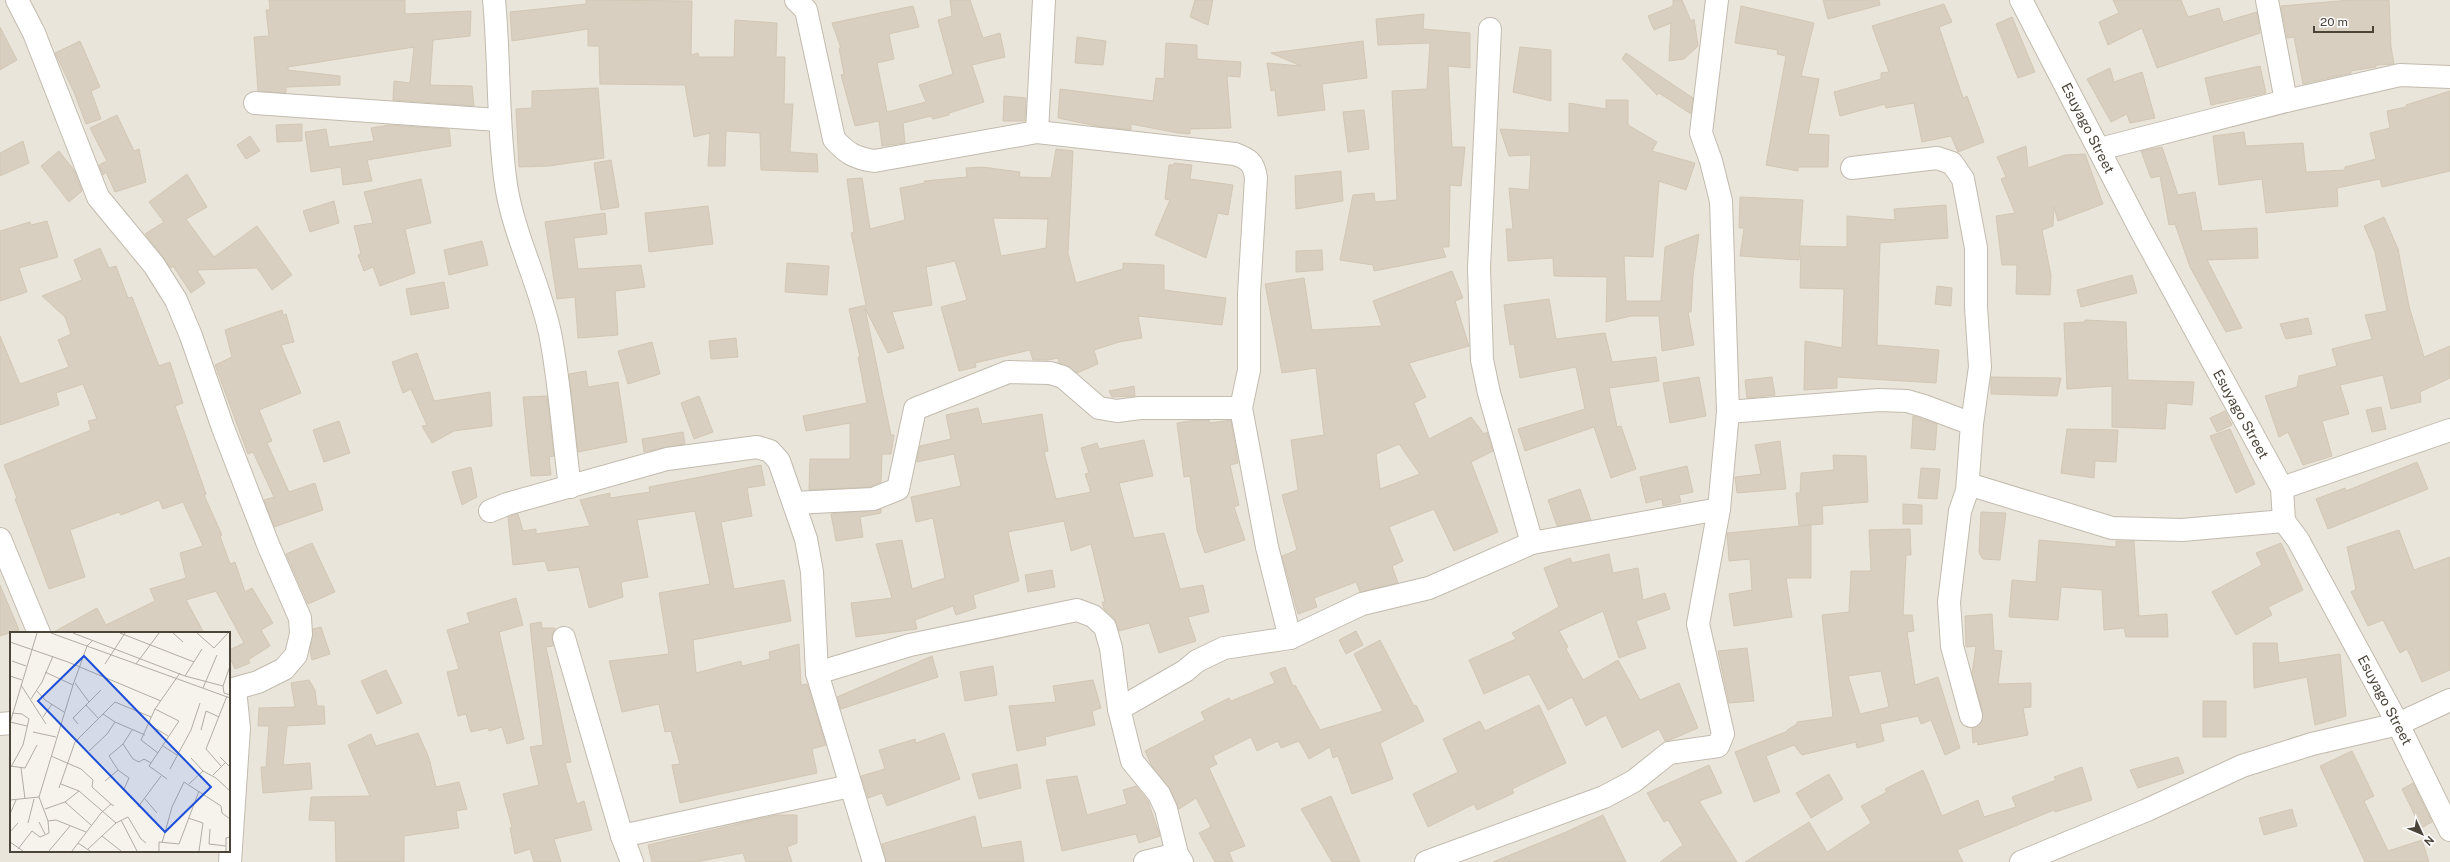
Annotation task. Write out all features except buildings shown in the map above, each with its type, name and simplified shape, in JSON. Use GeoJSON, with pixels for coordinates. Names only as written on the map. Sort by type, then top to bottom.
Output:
{"type":"FeatureCollection","features":[{"type":"Feature","properties":{"kind":"street"},"geometry":{"type":"LineString","coordinates":[[17,0],[34,33],[98,197],[154,266],[176,300],[191,336],[223,428],[249,495],[300,618],[301,634],[296,655],[284,670],[258,682],[232,689],[239,728],[230,862]]}},
{"type":"Feature","properties":{"kind":"street"},"geometry":{"type":"LineString","coordinates":[[494,0],[498,38],[498,120],[511,211],[550,333],[570,487]]}},
{"type":"Feature","properties":{"kind":"street"},"geometry":{"type":"LineString","coordinates":[[796,0],[806,10],[834,139],[845,152],[858,159],[874,162],[1037,132],[1234,154],[1247,158],[1254,166],[1256,178],[1249,294],[1249,370],[1241,408],[1267,547],[1290,638]]}},
{"type":"Feature","properties":{"kind":"street"},"geometry":{"type":"LineString","coordinates":[[1037,132],[1044,0]]}},
{"type":"Feature","properties":{"kind":"street"},"geometry":{"type":"LineString","coordinates":[[1426,862],[1604,797],[1634,782],[1669,753],[1718,746],[1723,734],[1698,624],[1719,509],[1728,412],[1721,201],[1711,161],[1701,133],[1717,0]]}},
{"type":"Feature","properties":{"kind":"street","name":"Esuyago Street"},"geometry":{"type":"LineString","coordinates":[[2021,0],[2100,149],[2140,230],[2282,488],[2284,521],[2298,540],[2398,724],[2450,830]]}},
{"type":"Feature","properties":{"kind":"street"},"geometry":{"type":"LineString","coordinates":[[2267,0],[2286,101]]}},
{"type":"Feature","properties":{"kind":"street"},"geometry":{"type":"LineString","coordinates":[[1490,29],[1479,268],[1482,360],[1489,392],[1532,543]]}},
{"type":"Feature","properties":{"kind":"street"},"geometry":{"type":"LineString","coordinates":[[2100,149],[2286,101],[2400,76],[2450,77]]}},
{"type":"Feature","properties":{"kind":"street"},"geometry":{"type":"LineString","coordinates":[[255,103],[498,120]]}},
{"type":"Feature","properties":{"kind":"street"},"geometry":{"type":"LineString","coordinates":[[1852,168],[1937,158],[1952,163],[1963,179],[1976,248],[1976,307],[1980,367],[1972,424],[1968,484],[1960,511],[1949,602],[1952,646],[1971,716]]}},
{"type":"Feature","properties":{"kind":"street"},"geometry":{"type":"LineString","coordinates":[[794,503],[873,499],[898,489],[915,409],[1008,372],[1050,373],[1063,377],[1099,408],[1117,411],[1140,408],[1241,408]]}},
{"type":"Feature","properties":{"kind":"street"},"geometry":{"type":"LineString","coordinates":[[1728,412],[1879,400],[1907,401],[1972,424]]}},
{"type":"Feature","properties":{"kind":"street"},"geometry":{"type":"LineString","coordinates":[[2282,488],[2450,430]]}},
{"type":"Feature","properties":{"kind":"street"},"geometry":{"type":"LineString","coordinates":[[490,511],[507,504],[666,459],[757,447],[770,451],[779,461],[806,539],[812,572],[817,672],[874,862]]}},
{"type":"Feature","properties":{"kind":"street"},"geometry":{"type":"LineString","coordinates":[[1968,484],[2112,528],[2182,530],[2284,521]]}},
{"type":"Feature","properties":{"kind":"street"},"geometry":{"type":"LineString","coordinates":[[1119,710],[1185,671],[1197,661],[1224,648],[1290,638],[1362,604],[1429,588],[1532,543],[1719,509]]}},
{"type":"Feature","properties":{"kind":"street"},"geometry":{"type":"LineString","coordinates":[[0,539],[39,632]]}},
{"type":"Feature","properties":{"kind":"street"},"geometry":{"type":"LineString","coordinates":[[817,672],[910,645],[1077,610],[1093,616],[1105,627],[1111,648],[1119,710],[1132,761],[1159,794],[1166,809],[1179,858],[1145,862]]}},
{"type":"Feature","properties":{"kind":"street"},"geometry":{"type":"LineString","coordinates":[[564,638],[622,836],[632,862]]}},
{"type":"Feature","properties":{"kind":"street"},"geometry":{"type":"LineString","coordinates":[[2021,862],[2147,810],[2242,766],[2312,744],[2398,724],[2450,700]]}},
{"type":"Feature","properties":{"kind":"street"},"geometry":{"type":"LineString","coordinates":[[0,724],[10,723]]}},
{"type":"Feature","properties":{"kind":"street"},"geometry":{"type":"LineString","coordinates":[[622,836],[850,786]]}},
{"type":"Feature","properties":{"kind":"shaded area"},"geometry":{"type":"Polygon","coordinates":[[[0,0],[2450,0],[2450,862],[0,862],[0,0]]]}}]}
